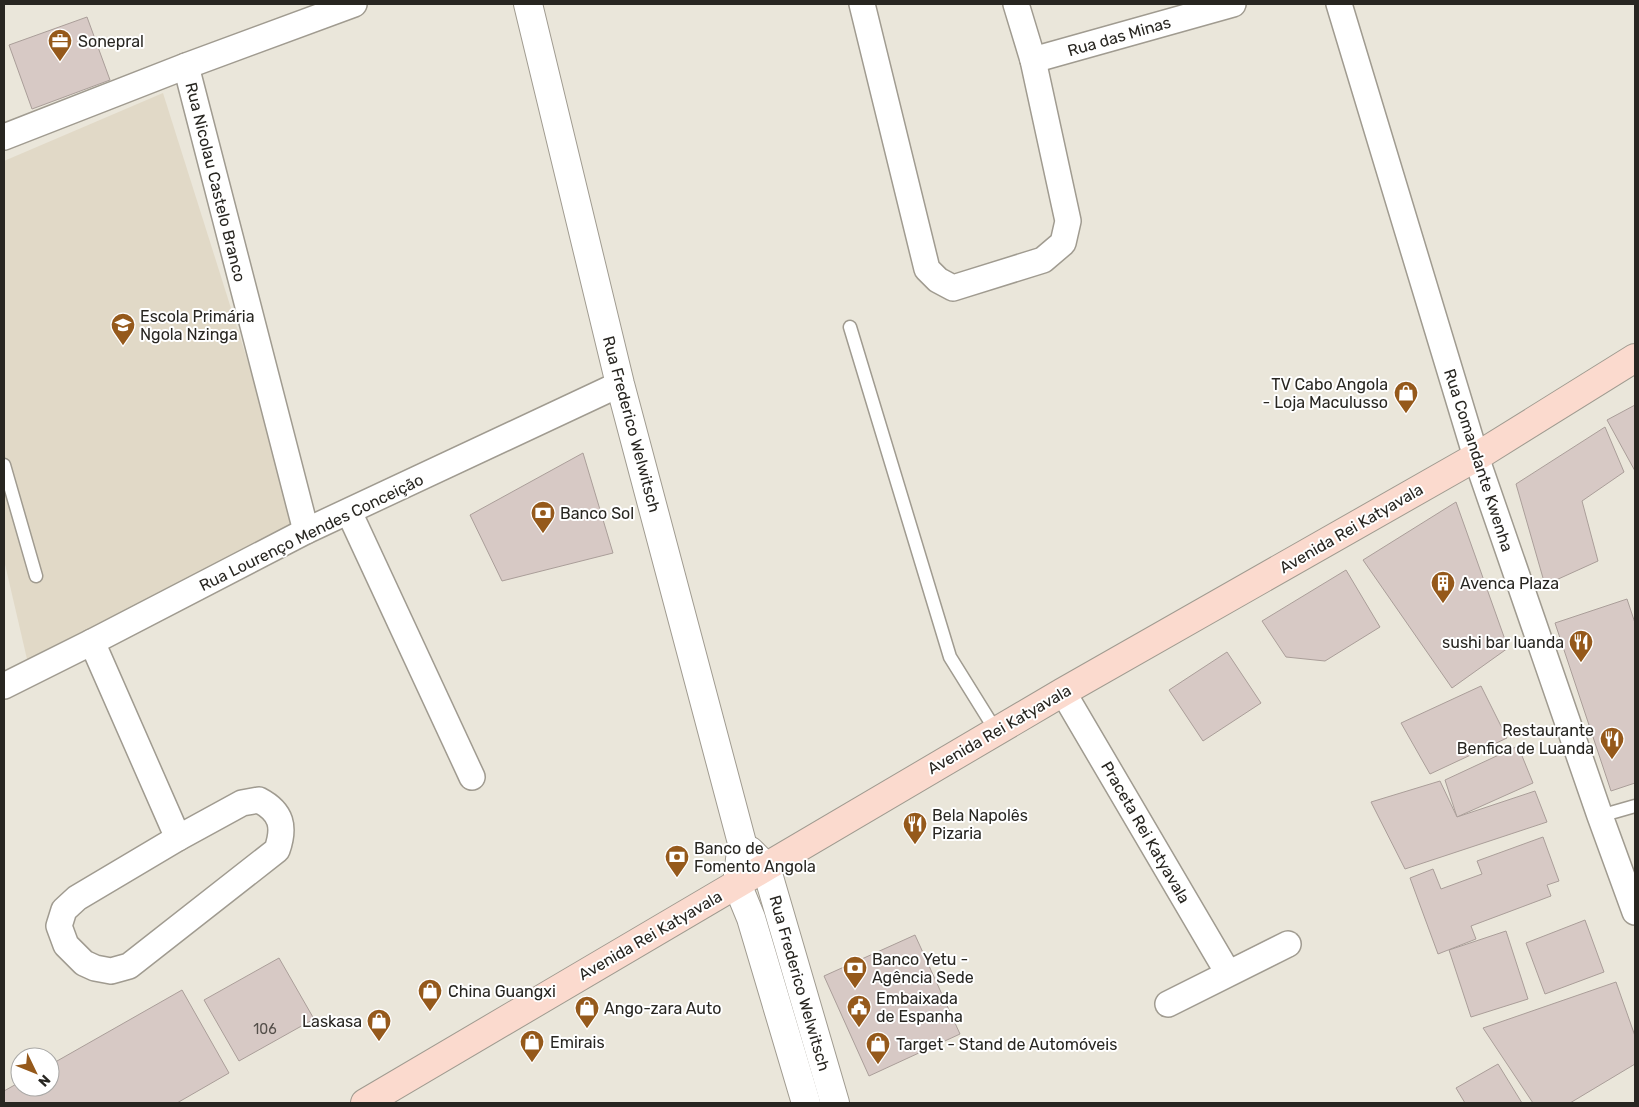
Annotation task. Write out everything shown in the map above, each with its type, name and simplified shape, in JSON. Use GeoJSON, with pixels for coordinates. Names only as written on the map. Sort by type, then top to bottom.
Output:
{"type":"FeatureCollection","features":[{"type":"Feature","properties":{"kind":"main road","name":"Avenida Rei Katyavala"},"geometry":{"type":"LineString","coordinates":[[365,1103],[996,731],[1476,456],[1635,358]]}},
{"type":"Feature","properties":{"kind":"street"},"geometry":{"type":"LineString","coordinates":[[4,137],[186,66],[354,4]]}},
{"type":"Feature","properties":{"kind":"street","name":"Rua Frederico Welwitsch"},"geometry":{"type":"LineString","coordinates":[[528,4],[620,384],[742,843],[737,884],[751,918],[806,1103]]}},
{"type":"Feature","properties":{"kind":"street"},"geometry":{"type":"LineString","coordinates":[[862,4],[928,270],[938,280],[953,288],[1043,260],[1063,243],[1068,221],[1033,60],[1016,4]]}},
{"type":"Feature","properties":{"kind":"street","name":"Rua das Minas"},"geometry":{"type":"LineString","coordinates":[[1033,60],[1233,4]]}},
{"type":"Feature","properties":{"kind":"street","name":"Rua Comandante Kwenha"},"geometry":{"type":"LineString","coordinates":[[1339,4],[1476,456],[1635,912]]}},
{"type":"Feature","properties":{"kind":"street","name":"Rua Nicolau Castelo Branco"},"geometry":{"type":"LineString","coordinates":[[186,66],[306,531]]}},
{"type":"Feature","properties":{"kind":"street","name":"Rua Lourenço Mendes Conceição"},"geometry":{"type":"LineString","coordinates":[[4,686],[306,531],[620,384]]}},
{"type":"Feature","properties":{"kind":"street"},"geometry":{"type":"LineString","coordinates":[[349,512],[472,777]]}},
{"type":"Feature","properties":{"kind":"street"},"geometry":{"type":"LineString","coordinates":[[92,642],[178,838]]}},
{"type":"Feature","properties":{"kind":"street","name":"Praceta Rei Katyavala"},"geometry":{"type":"LineString","coordinates":[[1063,692],[1228,973]]}},
{"type":"Feature","properties":{"kind":"street"},"geometry":{"type":"LineString","coordinates":[[259,800],[272,807],[279,818],[282,836],[277,850],[129,966],[111,971],[95,968],[84,963],[66,945],[59,926],[64,910],[77,898],[178,838],[242,803],[259,800]]}},
{"type":"Feature","properties":{"kind":"street","name":"Rua Frederico Welwitsch"},"geometry":{"type":"LineString","coordinates":[[742,843],[766,867],[835,1103]]}},
{"type":"Feature","properties":{"kind":"street"},"geometry":{"type":"LineString","coordinates":[[1168,1004],[1288,944]]}},
{"type":"Feature","properties":{"kind":"lane"},"geometry":{"type":"LineString","coordinates":[[850,327],[950,657],[996,731]]}},
{"type":"Feature","properties":{"kind":"lane"},"geometry":{"type":"LineString","coordinates":[[4,465],[36,576]]}},
{"type":"Feature","properties":{"kind":"lane"},"geometry":{"type":"LineString","coordinates":[[1600,816],[1635,806]]}},
{"type":"Feature","properties":{"kind":"shaded area","name":"Escola Primária Ngola Nzinga"},"geometry":{"type":"Polygon","coordinates":[[[163,93],[301,530],[30,672],[4,560],[4,161],[163,93]]]}},
{"type":"Feature","properties":{"kind":"building","name":"Sonepral"},"geometry":{"type":"Polygon","coordinates":[[[87,17],[110,80],[32,109],[9,45],[87,17]]]}},
{"type":"Feature","properties":{"kind":"building"},"geometry":{"type":"Polygon","coordinates":[[[1635,405],[1635,471],[1607,420],[1635,405]]]}},
{"type":"Feature","properties":{"kind":"building"},"geometry":{"type":"Polygon","coordinates":[[[1605,427],[1624,472],[1582,501],[1598,561],[1545,585],[1516,484],[1605,427]]]}},
{"type":"Feature","properties":{"kind":"building","name":"Banco Sol"},"geometry":{"type":"Polygon","coordinates":[[[583,453],[613,553],[502,581],[470,515],[583,453]]]}},
{"type":"Feature","properties":{"kind":"building","name":"Avenca Plaza"},"geometry":{"type":"Polygon","coordinates":[[[1456,502],[1508,648],[1452,688],[1363,560],[1456,502]]]}},
{"type":"Feature","properties":{"kind":"building"},"geometry":{"type":"Polygon","coordinates":[[[1346,570],[1380,627],[1325,661],[1286,657],[1262,621],[1346,570]]]}},
{"type":"Feature","properties":{"kind":"building"},"geometry":{"type":"Polygon","coordinates":[[[1627,599],[1635,623],[1635,783],[1611,791],[1555,623],[1627,599]]]}},
{"type":"Feature","properties":{"kind":"building"},"geometry":{"type":"Polygon","coordinates":[[[1227,652],[1261,703],[1203,741],[1169,690],[1227,652]]]}},
{"type":"Feature","properties":{"kind":"building"},"geometry":{"type":"Polygon","coordinates":[[[1481,686],[1507,738],[1430,774],[1401,723],[1481,686]]]}},
{"type":"Feature","properties":{"kind":"building"},"geometry":{"type":"Polygon","coordinates":[[[1518,746],[1533,783],[1457,817],[1445,780],[1518,746]]]}},
{"type":"Feature","properties":{"kind":"building"},"geometry":{"type":"Polygon","coordinates":[[[1440,781],[1457,817],[1535,791],[1547,822],[1405,869],[1371,802],[1440,781]]]}},
{"type":"Feature","properties":{"kind":"building"},"geometry":{"type":"Polygon","coordinates":[[[1543,837],[1559,881],[1547,885],[1551,896],[1471,926],[1476,939],[1438,954],[1410,878],[1433,869],[1441,889],[1482,874],[1477,861],[1543,837]]]}},
{"type":"Feature","properties":{"kind":"building"},"geometry":{"type":"Polygon","coordinates":[[[1585,920],[1604,972],[1545,994],[1526,943],[1585,920]]]}},
{"type":"Feature","properties":{"kind":"building"},"geometry":{"type":"Polygon","coordinates":[[[1506,931],[1528,999],[1471,1017],[1449,950],[1506,931]]]}},
{"type":"Feature","properties":{"kind":"building"},"geometry":{"type":"Polygon","coordinates":[[[915,935],[960,1034],[869,1076],[824,976],[915,935]]]}},
{"type":"Feature","properties":{"kind":"building"},"geometry":{"type":"Polygon","coordinates":[[[279,958],[314,1019],[239,1061],[204,1000],[279,958]]]}},
{"type":"Feature","properties":{"kind":"building"},"geometry":{"type":"Polygon","coordinates":[[[1616,982],[1635,1036],[1635,1064],[1570,1103],[1533,1103],[1483,1028],[1616,982]]]}},
{"type":"Feature","properties":{"kind":"building"},"geometry":{"type":"Polygon","coordinates":[[[182,990],[229,1073],[177,1103],[4,1103],[4,1091],[10,1088],[10,1097],[60,1097],[60,1059],[182,990]]]}},
{"type":"Feature","properties":{"kind":"building"},"geometry":{"type":"Polygon","coordinates":[[[1498,1064],[1522,1103],[1465,1103],[1456,1088],[1498,1064]]]}},
{"type":"Feature","properties":{"kind":"place","name":"Sonepral"},"geometry":{"type":"Point","coordinates":[60,62]}},
{"type":"Feature","properties":{"kind":"place","name":"Escola Primária Ngola Nzinga"},"geometry":{"type":"Point","coordinates":[123,346]}},
{"type":"Feature","properties":{"kind":"place","name":"TV Cabo Angola - Loja Maculusso"},"geometry":{"type":"Point","coordinates":[1406,414]}},
{"type":"Feature","properties":{"kind":"place","name":"Banco Sol"},"geometry":{"type":"Point","coordinates":[543,534]}},
{"type":"Feature","properties":{"kind":"place","name":"Avenca Plaza"},"geometry":{"type":"Point","coordinates":[1443,604]}},
{"type":"Feature","properties":{"kind":"place","name":"sushi bar luanda"},"geometry":{"type":"Point","coordinates":[1581,663]}},
{"type":"Feature","properties":{"kind":"place","name":"Restaurante Benfica de Luanda"},"geometry":{"type":"Point","coordinates":[1612,760]}},
{"type":"Feature","properties":{"kind":"place","name":"Bela Napolês Pizaria"},"geometry":{"type":"Point","coordinates":[915,845]}},
{"type":"Feature","properties":{"kind":"place","name":"Banco de Fomento Angola"},"geometry":{"type":"Point","coordinates":[677,878]}},
{"type":"Feature","properties":{"kind":"place","name":"Banco Yetu - Agência Sede"},"geometry":{"type":"Point","coordinates":[855,989]}},
{"type":"Feature","properties":{"kind":"place","name":"China Guangxi"},"geometry":{"type":"Point","coordinates":[430,1012]}},
{"type":"Feature","properties":{"kind":"place","name":"Embaixada de Espanha"},"geometry":{"type":"Point","coordinates":[859,1028]}},
{"type":"Feature","properties":{"kind":"place","name":"Ango-zara Auto"},"geometry":{"type":"Point","coordinates":[587,1029]}},
{"type":"Feature","properties":{"kind":"place","name":"Laskasa"},"geometry":{"type":"Point","coordinates":[379,1042]}},
{"type":"Feature","properties":{"kind":"place","name":"Emirais"},"geometry":{"type":"Point","coordinates":[532,1063]}},
{"type":"Feature","properties":{"kind":"place","name":"Target - Stand de Automóveis"},"geometry":{"type":"Point","coordinates":[878,1065]}}]}
